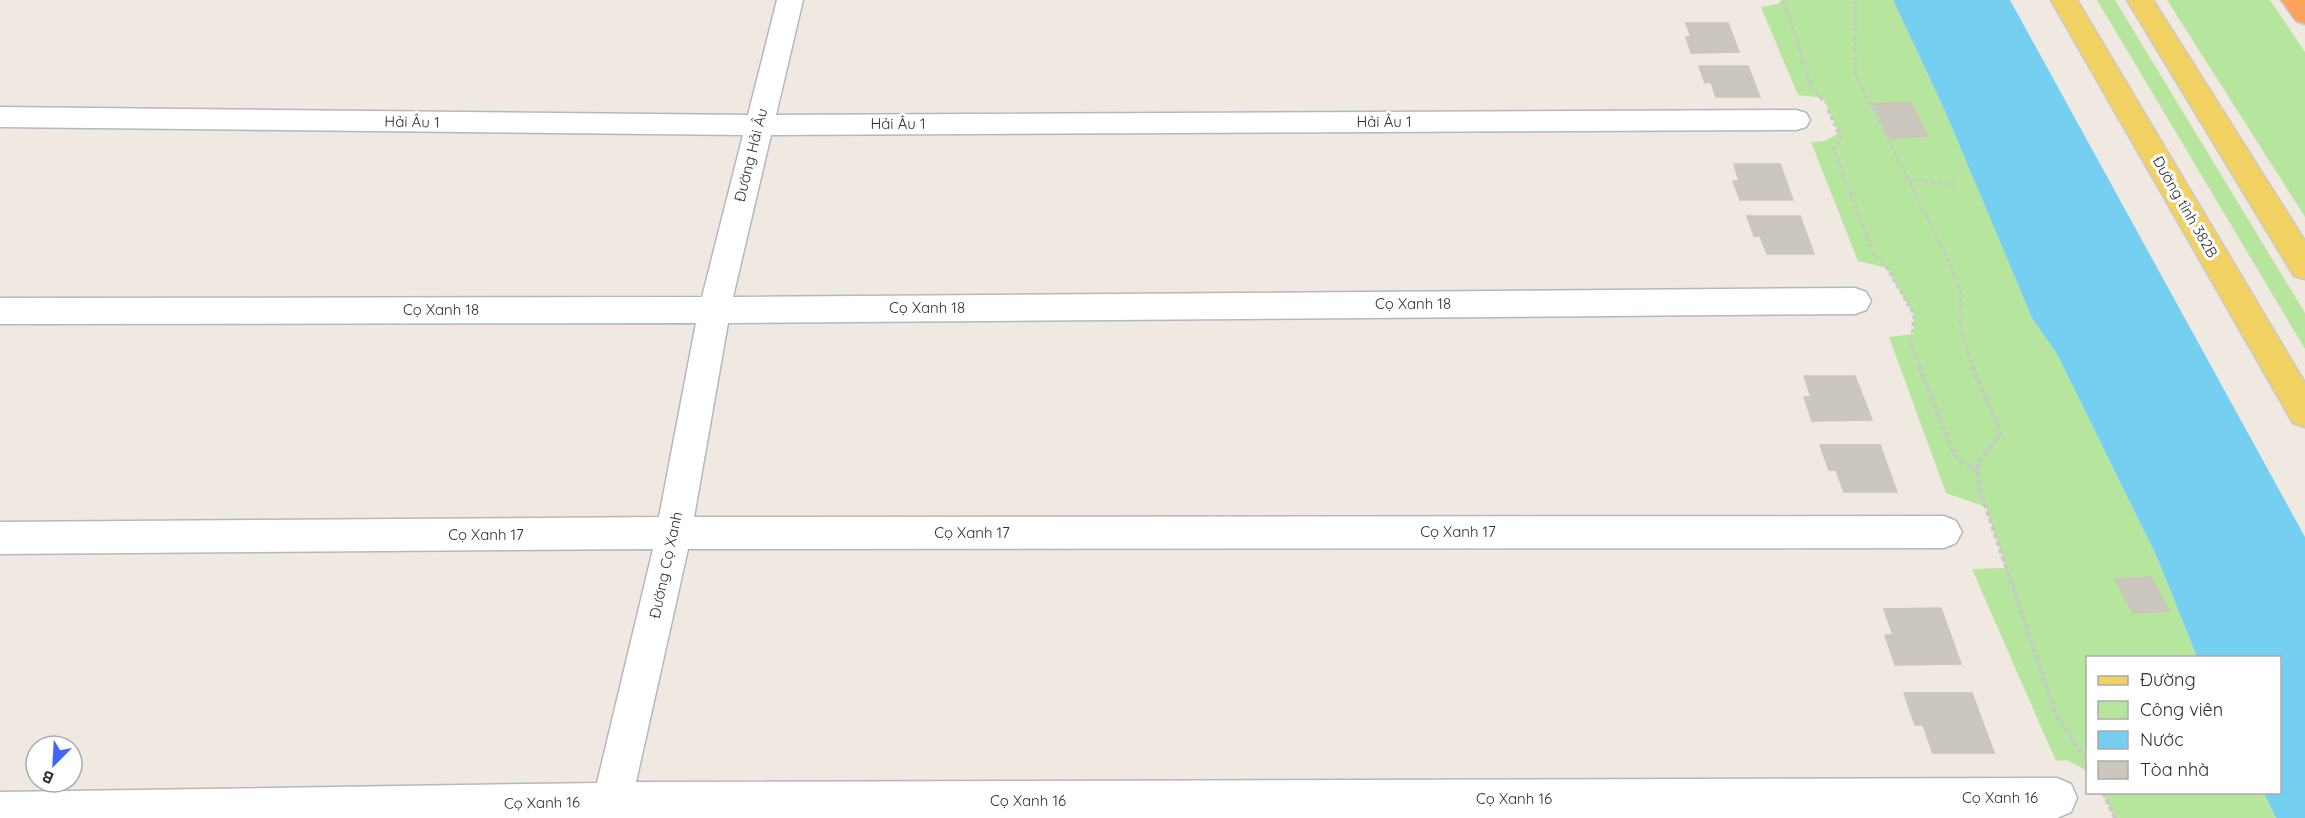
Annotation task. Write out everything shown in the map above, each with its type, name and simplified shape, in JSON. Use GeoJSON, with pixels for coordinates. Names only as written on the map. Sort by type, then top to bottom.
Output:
{"type":"FeatureCollection","features":[{"type":"Feature","properties":{"kind":"highway"},"geometry":{"type":"LineString","coordinates":[[2294,0],[2305,15]]}},
{"type":"Feature","properties":{"kind":"main road","name":"Đường tỉnh 382B"},"geometry":{"type":"LineString","coordinates":[[2064,0],[2305,413]]}},
{"type":"Feature","properties":{"kind":"main road"},"geometry":{"type":"LineString","coordinates":[[2140,0],[2305,267]]}},
{"type":"Feature","properties":{"kind":"street","name":"Đường Hải Âu"},"geometry":{"type":"LineString","coordinates":[[714,310],[790,0]]}},
{"type":"Feature","properties":{"kind":"street","name":"Hải Âu 1"},"geometry":{"type":"LineString","coordinates":[[0,117],[758,125],[1796,120]]}},
{"type":"Feature","properties":{"kind":"street","name":"Cọ Xanh 18"},"geometry":{"type":"LineString","coordinates":[[0,311],[714,310],[1855,301]]}},
{"type":"Feature","properties":{"kind":"street","name":"Đường Cọ Xanh"},"geometry":{"type":"LineString","coordinates":[[610,810],[674,533],[714,310]]}},
{"type":"Feature","properties":{"kind":"street","name":"Cọ Xanh 17"},"geometry":{"type":"LineString","coordinates":[[0,538],[674,533],[1944,532]]}},
{"type":"Feature","properties":{"kind":"street","name":"Cọ Xanh 16"},"geometry":{"type":"LineString","coordinates":[[0,812],[610,810],[2056,798]]}},
{"type":"Feature","properties":{"kind":"path"},"geometry":{"type":"LineString","coordinates":[[1783,0],[1812,88],[1823,98],[1841,139],[1833,149],[1874,255],[1898,283],[1914,315],[1911,346],[1954,455],[1978,472]]}},
{"type":"Feature","properties":{"kind":"path"},"geometry":{"type":"LineString","coordinates":[[1855,0],[1855,75],[1909,179],[1961,292],[1960,322],[1975,378],[2001,433],[1978,463],[1979,487],[2056,715],[2086,761]]}},
{"type":"Feature","properties":{"kind":"path"},"geometry":{"type":"LineString","coordinates":[[1909,179],[1955,184]]}},
{"type":"Feature","properties":{"kind":"path"},"geometry":{"type":"LineString","coordinates":[[2104,794],[2115,818]]}},
{"type":"Feature","properties":{"kind":"green space"},"geometry":{"type":"Polygon","coordinates":[[[1782,0],[1893,0],[1945,111],[2032,318],[2057,354],[2157,557],[2197,656],[2086,656],[2086,770],[2067,760],[2056,761],[1972,569],[2006,568],[1986,507],[1946,493],[1889,337],[1914,334],[1914,315],[1887,268],[1858,261],[1811,142],[1825,141],[1839,133],[1823,98],[1798,95],[1761,7],[1777,4],[1782,0]]]}},
{"type":"Feature","properties":{"kind":"green space"},"geometry":{"type":"Polygon","coordinates":[[[2097,0],[2115,0],[2305,313],[2305,349],[2097,0]]]}},
{"type":"Feature","properties":{"kind":"green space"},"geometry":{"type":"Polygon","coordinates":[[[2167,0],[2270,0],[2305,52],[2305,217],[2167,0]]]}},
{"type":"Feature","properties":{"kind":"green space"},"geometry":{"type":"Polygon","coordinates":[[[2103,794],[2264,794],[2276,818],[2115,818],[2103,794]]]}},
{"type":"Feature","properties":{"kind":"water"},"geometry":{"type":"Polygon","coordinates":[[[1893,0],[2010,0],[2305,537],[2305,818],[2276,818],[2264,794],[2281,794],[2281,656],[2197,656],[2157,557],[2057,354],[2032,318],[1945,111],[1893,0]]]}},
{"type":"Feature","properties":{"kind":"building"},"geometry":{"type":"Polygon","coordinates":[[[1686,23],[1728,23],[1739,52],[1691,53],[1686,37],[1691,37],[1686,23]]]}},
{"type":"Feature","properties":{"kind":"building"},"geometry":{"type":"Polygon","coordinates":[[[1699,66],[1748,66],[1760,97],[1716,97],[1711,82],[1705,83],[1699,66]]]}},
{"type":"Feature","properties":{"kind":"building"},"geometry":{"type":"Polygon","coordinates":[[[1910,102],[1928,136],[1890,138],[1873,104],[1910,102]]]}},
{"type":"Feature","properties":{"kind":"building"},"geometry":{"type":"Polygon","coordinates":[[[1734,164],[1780,164],[1793,200],[1740,200],[1733,181],[1739,181],[1734,164]]]}},
{"type":"Feature","properties":{"kind":"building"},"geometry":{"type":"Polygon","coordinates":[[[1747,216],[1800,216],[1814,254],[1767,254],[1760,236],[1754,236],[1747,216]]]}},
{"type":"Feature","properties":{"kind":"building"},"geometry":{"type":"Polygon","coordinates":[[[1804,376],[1855,376],[1872,420],[1812,421],[1804,397],[1811,397],[1804,376]]]}},
{"type":"Feature","properties":{"kind":"building"},"geometry":{"type":"Polygon","coordinates":[[[1820,445],[1880,445],[1897,492],[1844,492],[1836,470],[1829,470],[1820,445]]]}},
{"type":"Feature","properties":{"kind":"building"},"geometry":{"type":"Polygon","coordinates":[[[2151,577],[2169,611],[2133,613],[2115,579],[2151,577]]]}},
{"type":"Feature","properties":{"kind":"building"},"geometry":{"type":"Polygon","coordinates":[[[1941,608],[1961,664],[1895,665],[1885,635],[1893,635],[1884,609],[1941,608]]]}},
{"type":"Feature","properties":{"kind":"building"},"geometry":{"type":"Polygon","coordinates":[[[1904,693],[1972,693],[1994,753],[1933,753],[1923,725],[1915,725],[1904,693]]]}}]}
